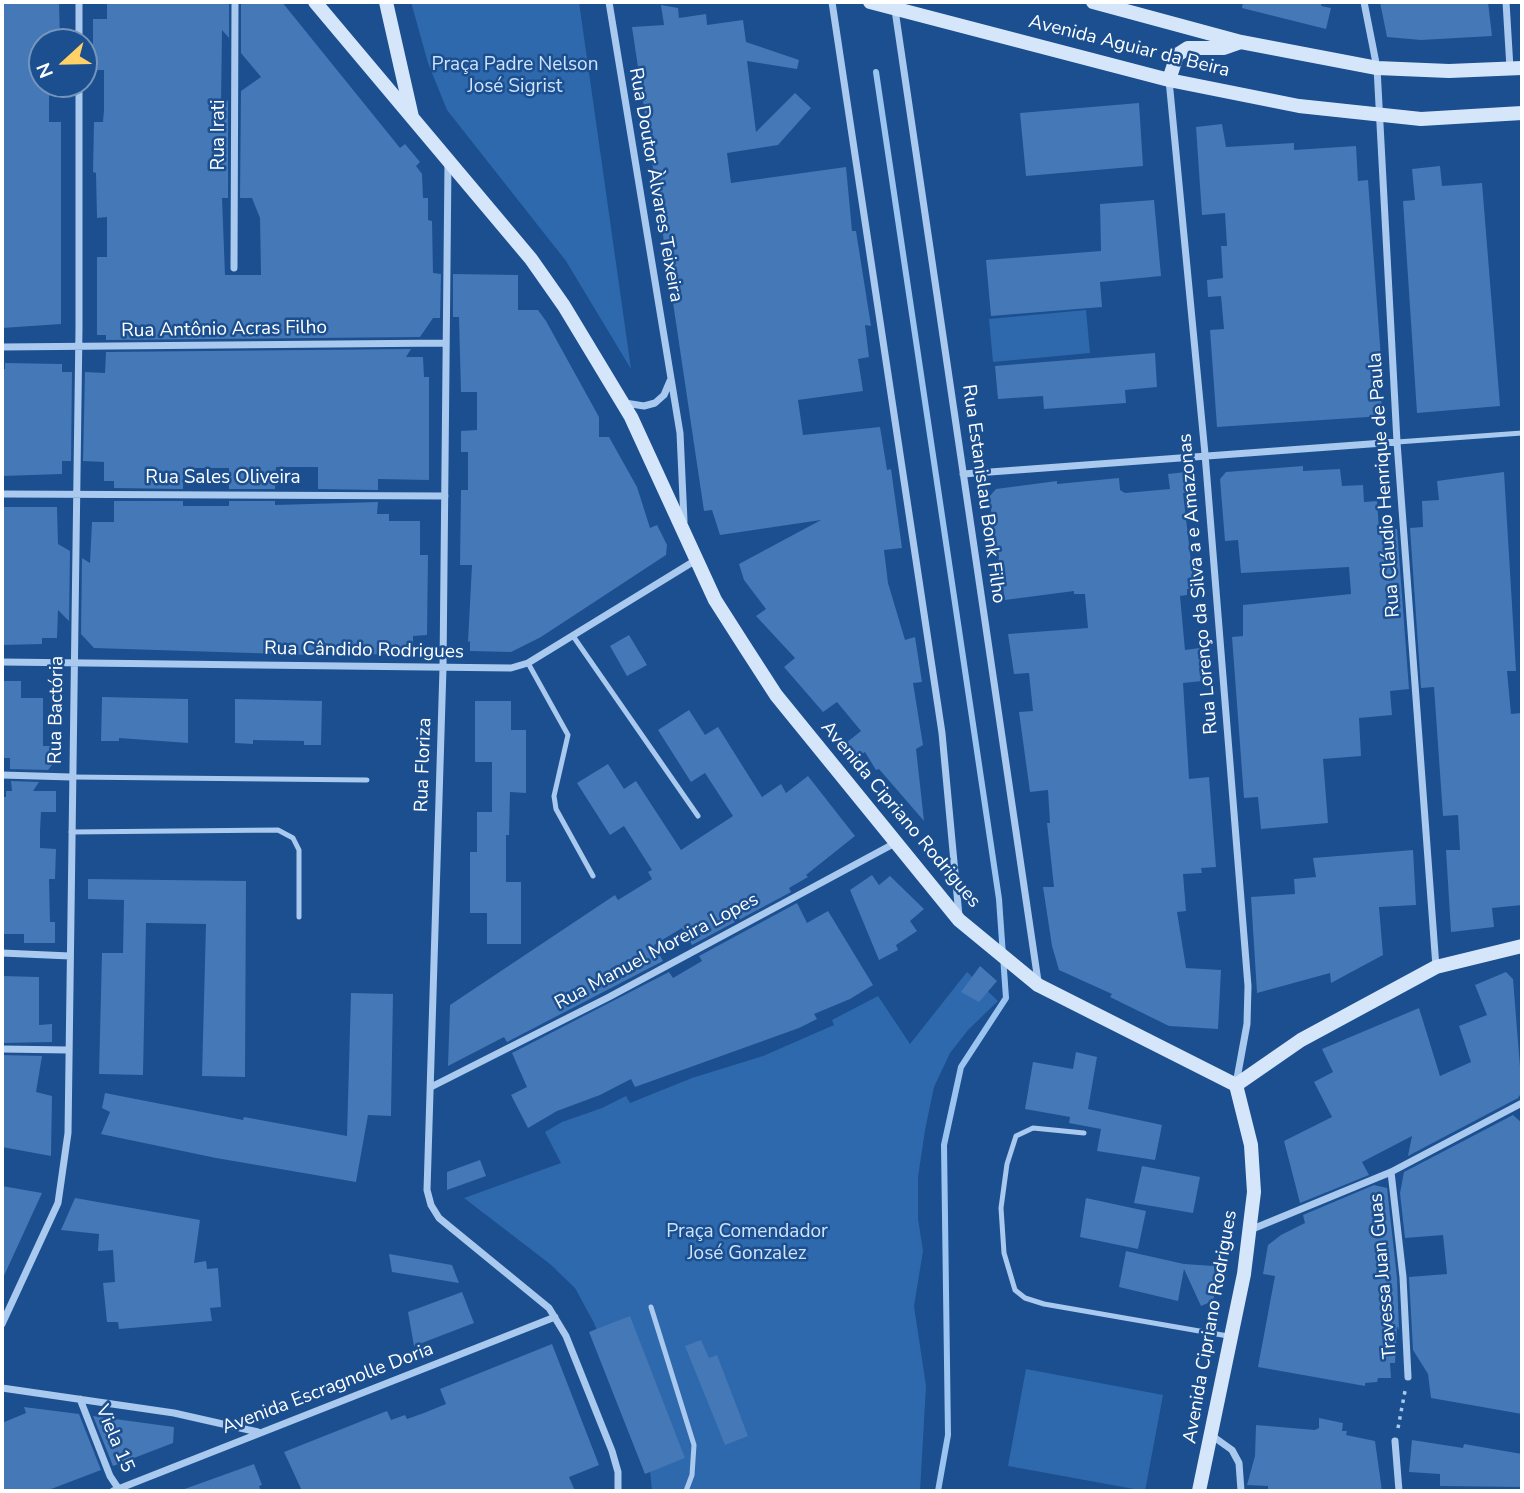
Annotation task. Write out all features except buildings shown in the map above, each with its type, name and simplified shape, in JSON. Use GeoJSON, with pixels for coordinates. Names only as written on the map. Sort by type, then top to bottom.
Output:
{"type":"FeatureCollection","features":[{"type":"Feature","properties":{"kind":"main road","name":"Avenida Cipriano Rodrigues"},"geometry":{"type":"LineString","coordinates":[[315,2],[527,254],[564,306],[621,401],[715,600],[776,695],[959,920],[1038,985],[1236,1085],[1251,1145],[1254,1192],[1230,1336],[1199,1491]]}},
{"type":"Feature","properties":{"kind":"main road"},"geometry":{"type":"LineString","coordinates":[[386,2],[412,119]]}},
{"type":"Feature","properties":{"kind":"main road","name":"Avenida Aguiar da Beira"},"geometry":{"type":"LineString","coordinates":[[870,2],[1169,80],[1299,106],[1380,117],[1452,120],[1522,113]]}},
{"type":"Feature","properties":{"kind":"main road","name":"Avenida Aguiar da Beira"},"geometry":{"type":"LineString","coordinates":[[1093,2],[1241,42],[1377,68],[1449,71],[1516,68]]}},
{"type":"Feature","properties":{"kind":"main road"},"geometry":{"type":"LineString","coordinates":[[1169,80],[1177,55],[1188,48],[1224,48],[1241,42]]}},
{"type":"Feature","properties":{"kind":"main road"},"geometry":{"type":"LineString","coordinates":[[1236,1085],[1301,1040],[1436,967],[1522,946]]}},
{"type":"Feature","properties":{"kind":"street"},"geometry":{"type":"LineString","coordinates":[[79,2],[79,28]]}},
{"type":"Feature","properties":{"kind":"street","name":"Rua Irati"},"geometry":{"type":"LineString","coordinates":[[234,268],[235,2]]}},
{"type":"Feature","properties":{"kind":"street","name":"Rua Doutor Àlvares Teixeira"},"geometry":{"type":"LineString","coordinates":[[610,2],[680,433],[684,532]]}},
{"type":"Feature","properties":{"kind":"street"},"geometry":{"type":"LineString","coordinates":[[832,2],[942,733],[959,920]]}},
{"type":"Feature","properties":{"kind":"street","name":"Rua Cláudio Henrique de Paula"},"geometry":{"type":"LineString","coordinates":[[1364,2],[1377,68],[1397,442],[1436,967]]}},
{"type":"Feature","properties":{"kind":"street"},"geometry":{"type":"LineString","coordinates":[[1506,2],[1516,68]]}},
{"type":"Feature","properties":{"kind":"street","name":"Rua Estanislau Bonk Filho"},"geometry":{"type":"LineString","coordinates":[[894,8],[1038,985]]}},
{"type":"Feature","properties":{"kind":"street","name":"Rua Lorenço da Silva a e Amazonas"},"geometry":{"type":"LineString","coordinates":[[1169,80],[1205,454],[1248,986],[1247,1024],[1236,1085]]}},
{"type":"Feature","properties":{"kind":"street","name":"Rua Bactória"},"geometry":{"type":"LineString","coordinates":[[2,1324],[58,1203],[68,1133],[79,347],[79,98]]}},
{"type":"Feature","properties":{"kind":"street","name":"Rua Floriza"},"geometry":{"type":"LineString","coordinates":[[448,158],[443,668],[427,1190],[431,1205],[439,1218],[526,1289],[555,1317],[566,1336],[612,1451],[618,1472],[618,1491]]}},
{"type":"Feature","properties":{"kind":"street","name":"Rua Antônio Acras Filho"},"geometry":{"type":"LineString","coordinates":[[2,347],[446,343]]}},
{"type":"Feature","properties":{"kind":"street"},"geometry":{"type":"LineString","coordinates":[[621,401],[644,406],[655,402],[664,395],[671,373]]}},
{"type":"Feature","properties":{"kind":"street"},"geometry":{"type":"LineString","coordinates":[[963,474],[1205,454],[1397,442]]}},
{"type":"Feature","properties":{"kind":"street","name":"Rua Sales Oliveira"},"geometry":{"type":"LineString","coordinates":[[2,494],[444,496]]}},
{"type":"Feature","properties":{"kind":"street","name":"Rua Cândido Rodrigues"},"geometry":{"type":"LineString","coordinates":[[2,662],[511,668],[528,663],[696,561]]}},
{"type":"Feature","properties":{"kind":"street"},"geometry":{"type":"LineString","coordinates":[[2,775],[71,777]]}},
{"type":"Feature","properties":{"kind":"street","name":"Rua Manuel Moreira Lopes"},"geometry":{"type":"LineString","coordinates":[[430,1087],[609,997],[897,842]]}},
{"type":"Feature","properties":{"kind":"street"},"geometry":{"type":"LineString","coordinates":[[2,953],[70,956]]}},
{"type":"Feature","properties":{"kind":"street"},"geometry":{"type":"LineString","coordinates":[[2,1049],[68,1050]]}},
{"type":"Feature","properties":{"kind":"street"},"geometry":{"type":"LineString","coordinates":[[1249,1231],[1391,1172],[1522,1103]]}},
{"type":"Feature","properties":{"kind":"street","name":"Travessa Juan Guas"},"geometry":{"type":"LineString","coordinates":[[1391,1172],[1403,1277],[1408,1377]]}},
{"type":"Feature","properties":{"kind":"street","name":"Avenida Escragnolle Doria"},"geometry":{"type":"LineString","coordinates":[[117,1490],[555,1317]]}},
{"type":"Feature","properties":{"kind":"street"},"geometry":{"type":"LineString","coordinates":[[2,1388],[174,1413],[259,1432]]}},
{"type":"Feature","properties":{"kind":"street","name":"Viela 15"},"geometry":{"type":"LineString","coordinates":[[80,1399],[117,1490]]}},
{"type":"Feature","properties":{"kind":"street"},"geometry":{"type":"LineString","coordinates":[[1211,1435],[1232,1450],[1239,1463],[1241,1491]]}},
{"type":"Feature","properties":{"kind":"street"},"geometry":{"type":"LineString","coordinates":[[1395,1441],[1399,1491]]}},
{"type":"Feature","properties":{"kind":"lane"},"geometry":{"type":"LineString","coordinates":[[1397,442],[1522,433]]}},
{"type":"Feature","properties":{"kind":"lane"},"geometry":{"type":"LineString","coordinates":[[573,636],[698,816]]}},
{"type":"Feature","properties":{"kind":"lane"},"geometry":{"type":"LineString","coordinates":[[528,663],[568,735],[554,796],[556,810],[593,876]]}},
{"type":"Feature","properties":{"kind":"lane"},"geometry":{"type":"LineString","coordinates":[[71,777],[367,780]]}},
{"type":"Feature","properties":{"kind":"lane"},"geometry":{"type":"LineString","coordinates":[[71,832],[278,831],[293,838],[299,850],[299,917]]}},
{"type":"Feature","properties":{"kind":"lane"},"geometry":{"type":"LineString","coordinates":[[1083,1133],[1033,1128],[1016,1136],[1007,1164],[1001,1208],[1004,1253],[1015,1290],[1025,1298],[1044,1304],[1230,1336]]}},
{"type":"Feature","properties":{"kind":"lane"},"geometry":{"type":"LineString","coordinates":[[650,1307],[694,1445],[692,1475],[686,1491]]}},
{"type":"Feature","properties":{"kind":"path"},"geometry":{"type":"LineString","coordinates":[[1395,1441],[1408,1377]]}},
{"type":"Feature","properties":{"kind":"green space","name":"Praça Padre Nelson José Sigrist"},"geometry":{"type":"Polygon","coordinates":[[[411,2],[579,2],[631,369],[566,261],[447,110],[428,63],[411,2]]]}},
{"type":"Feature","properties":{"kind":"green space"},"geometry":{"type":"Polygon","coordinates":[[[1086,310],[1090,353],[993,362],[989,319],[1086,310]]]}},
{"type":"Feature","properties":{"kind":"green space","name":"Praça Comendador José Gonzalez"},"geometry":{"type":"Polygon","coordinates":[[[967,972],[998,1001],[968,1030],[950,1053],[934,1087],[925,1130],[918,1177],[918,1219],[923,1251],[914,1306],[926,1386],[920,1491],[652,1491],[649,1461],[594,1323],[575,1288],[550,1264],[464,1198],[561,1163],[545,1132],[562,1122],[626,1096],[630,1103],[692,1078],[763,1056],[834,1025],[832,1020],[878,996],[910,1044],[967,972]]]}},
{"type":"Feature","properties":{"kind":"green space"},"geometry":{"type":"Polygon","coordinates":[[[1026,1369],[1163,1395],[1145,1491],[1008,1466],[1026,1369]]]}},
{"type":"Feature","properties":{"kind":"waterway"},"geometry":{"type":"LineString","coordinates":[[876,72],[999,899],[1006,998],[961,1067],[944,1145],[948,1435],[938,1491]]}}]}
